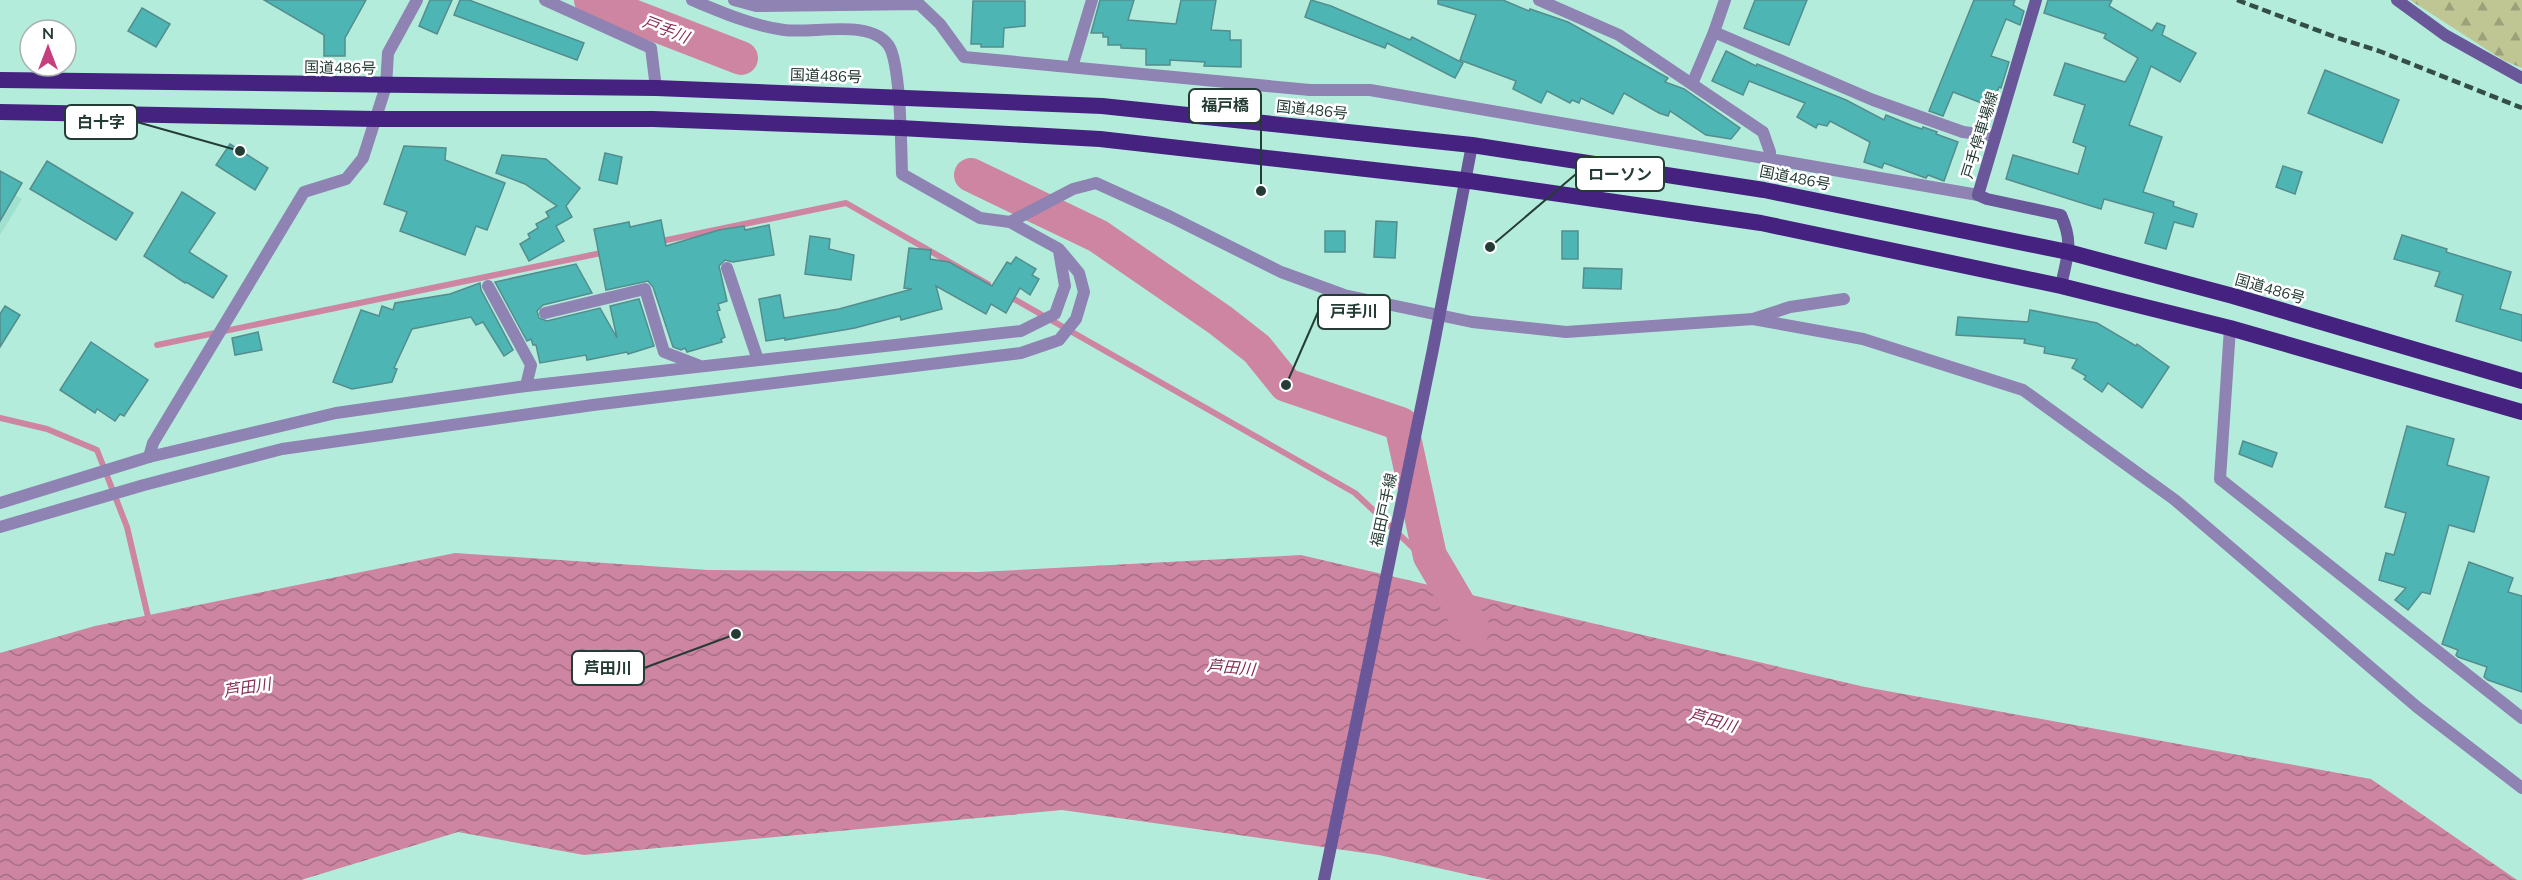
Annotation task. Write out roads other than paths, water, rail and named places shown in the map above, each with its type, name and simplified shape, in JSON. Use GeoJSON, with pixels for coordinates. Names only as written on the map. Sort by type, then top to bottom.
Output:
{"type":"FeatureCollection","features":[{"type":"Feature","properties":{"kind":"highway","name":"国道486号"},"geometry":{"type":"LineString","coordinates":[[0,80],[656,88],[1102,106],[1472,145],[1764,190],[2068,252],[2233,296],[2522,381]]}},
{"type":"Feature","properties":{"kind":"highway"},"geometry":{"type":"LineString","coordinates":[[0,112],[375,119],[653,119],[900,128],[1100,139],[1463,180],[1761,223],[2061,286],[2230,328],[2522,412]]}},
{"type":"Feature","properties":{"kind":"main road","name":"戸手停車場線"},"geometry":{"type":"LineString","coordinates":[[2036,0],[1978,195],[2061,215],[2069,232],[2068,252],[2061,286]]}},
{"type":"Feature","properties":{"kind":"main road"},"geometry":{"type":"LineString","coordinates":[[2397,0],[2445,35],[2522,78]]}},
{"type":"Feature","properties":{"kind":"main road","name":"福田戸手線"},"geometry":{"type":"LineString","coordinates":[[1324,880],[1433,349],[1463,180],[1472,145]]}},
{"type":"Feature","properties":{"kind":"street"},"geometry":{"type":"LineString","coordinates":[[149,457],[153,443],[304,192],[346,179],[363,158],[386,86],[388,53],[417,0]]}},
{"type":"Feature","properties":{"kind":"street"},"geometry":{"type":"LineString","coordinates":[[545,0],[651,48],[656,88]]}},
{"type":"Feature","properties":{"kind":"street"},"geometry":{"type":"LineString","coordinates":[[0,527],[144,485],[282,449],[593,405],[1021,353],[1059,340],[1076,319],[1084,292],[1079,273],[1059,249],[1010,222],[980,218],[903,174],[897,75],[889,46],[869,30],[784,30],[728,15],[692,0]]}},
{"type":"Feature","properties":{"kind":"street"},"geometry":{"type":"LineString","coordinates":[[734,0],[756,6],[919,4],[940,24],[964,57],[1310,90],[1370,90],[1770,157],[1978,195]]}},
{"type":"Feature","properties":{"kind":"street"},"geometry":{"type":"LineString","coordinates":[[1072,67],[1092,0]]}},
{"type":"Feature","properties":{"kind":"street"},"geometry":{"type":"LineString","coordinates":[[1539,0],[1619,35],[1763,132],[1770,157]]}},
{"type":"Feature","properties":{"kind":"street"},"geometry":{"type":"LineString","coordinates":[[1692,84],[1714,33],[1725,0]]}},
{"type":"Feature","properties":{"kind":"street"},"geometry":{"type":"LineString","coordinates":[[1714,33],[1873,100],[1963,132],[1995,136]]}},
{"type":"Feature","properties":{"kind":"street"},"geometry":{"type":"LineString","coordinates":[[1010,222],[1073,189],[1096,183],[1171,217],[1281,272],[1344,295],[1472,322],[1566,332],[1753,319],[1790,307],[1844,299]]}},
{"type":"Feature","properties":{"kind":"street"},"geometry":{"type":"LineString","coordinates":[[0,503],[149,457],[336,413],[526,386],[1021,331],[1055,314],[1065,286],[1059,249]]}},
{"type":"Feature","properties":{"kind":"street"},"geometry":{"type":"LineString","coordinates":[[727,268],[758,360]]}},
{"type":"Feature","properties":{"kind":"street"},"geometry":{"type":"LineString","coordinates":[[488,286],[531,365],[526,386]]}},
{"type":"Feature","properties":{"kind":"street"},"geometry":{"type":"LineString","coordinates":[[545,313],[645,289],[664,352],[702,366]]}},
{"type":"Feature","properties":{"kind":"street"},"geometry":{"type":"LineString","coordinates":[[1753,319],[1863,339],[2023,390],[2175,500],[2417,707],[2522,788]]}},
{"type":"Feature","properties":{"kind":"street"},"geometry":{"type":"LineString","coordinates":[[2230,328],[2220,479],[2522,718]]}},
{"type":"Feature","properties":{"kind":"water"},"geometry":{"type":"Polygon","coordinates":[[[455,553],[708,570],[978,572],[1301,555],[1865,687],[2371,779],[2517,880],[1492,880],[1379,855],[1062,810],[584,855],[458,832],[301,880],[0,880],[0,653],[95,626],[455,553]]]}},
{"type":"Feature","properties":{"kind":"waterway","name":"戸手川"},"geometry":{"type":"LineString","coordinates":[[591,0],[741,58]]}},
{"type":"Feature","properties":{"kind":"waterway","name":"戸手川"},"geometry":{"type":"LineString","coordinates":[[971,175],[1098,236],[1220,320],[1257,349],[1286,385],[1401,424],[1430,556],[1473,629]]}},
{"type":"Feature","properties":{"kind":"waterway"},"geometry":{"type":"LineString","coordinates":[[657,242],[846,203],[988,284]]}},
{"type":"Feature","properties":{"kind":"waterway"},"geometry":{"type":"LineString","coordinates":[[157,345],[606,252]]}},
{"type":"Feature","properties":{"kind":"waterway"},"geometry":{"type":"LineString","coordinates":[[1007,295],[1355,493],[1423,557],[1447,595]]}},
{"type":"Feature","properties":{"kind":"waterway"},"geometry":{"type":"LineString","coordinates":[[0,418],[47,429],[97,450],[127,527],[149,621]]}},
{"type":"Feature","properties":{"kind":"railway"},"geometry":{"type":"LineString","coordinates":[[2237,0],[2379,51],[2522,108]]}},
{"type":"Feature","properties":{"kind":"place","name":"白十字"},"geometry":{"type":"Point","coordinates":[240,151]}},
{"type":"Feature","properties":{"kind":"place","name":"福戸橋"},"geometry":{"type":"Point","coordinates":[1261,191]}},
{"type":"Feature","properties":{"kind":"place","name":"ローソン"},"geometry":{"type":"Point","coordinates":[1490,247]}},
{"type":"Feature","properties":{"kind":"place","name":"戸手川"},"geometry":{"type":"Point","coordinates":[1286,385]}},
{"type":"Feature","properties":{"kind":"place","name":"芦田川"},"geometry":{"type":"Point","coordinates":[736,634]}}]}
